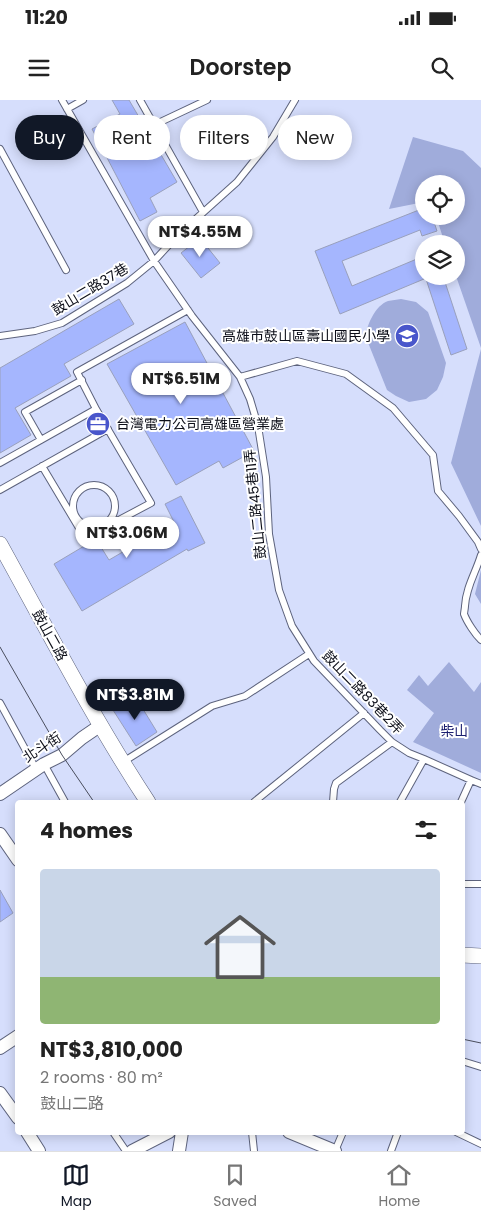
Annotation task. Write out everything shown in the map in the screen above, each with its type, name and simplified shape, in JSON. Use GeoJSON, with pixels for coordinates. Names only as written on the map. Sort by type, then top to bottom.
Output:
{"type":"FeatureCollection","features":[{"type":"Feature","properties":{"kind":"street","name":"鼓山二路"},"geometry":{"type":"LineString","coordinates":[[0,544],[100,726],[147,800]]}},
{"type":"Feature","properties":{"kind":"street","name":"北斗街"},"geometry":{"type":"LineString","coordinates":[[0,794],[40,766],[62,755],[100,726]]}},
{"type":"Feature","properties":{"kind":"street"},"geometry":{"type":"LineString","coordinates":[[0,834],[15,856]]}},
{"type":"Feature","properties":{"kind":"street"},"geometry":{"type":"LineString","coordinates":[[465,955],[481,956]]}},
{"type":"Feature","properties":{"kind":"street"},"geometry":{"type":"LineString","coordinates":[[0,1048],[15,1038]]}},
{"type":"Feature","properties":{"kind":"street"},"geometry":{"type":"LineString","coordinates":[[0,1093],[15,1114]]}},
{"type":"Feature","properties":{"kind":"street"},"geometry":{"type":"LineString","coordinates":[[29,1135],[39,1151]]}},
{"type":"Feature","properties":{"kind":"street"},"geometry":{"type":"LineString","coordinates":[[132,1151],[164,1135]]}},
{"type":"Feature","properties":{"kind":"street"},"geometry":{"type":"LineString","coordinates":[[178,1151],[181,1135]]}},
{"type":"Feature","properties":{"kind":"street"},"geometry":{"type":"LineString","coordinates":[[295,1135],[335,1151]]}},
{"type":"Feature","properties":{"kind":"lane","name":"鼓山二路45巷11弄"},"geometry":{"type":"LineString","coordinates":[[62,100],[154,261],[188,310],[240,377],[250,399],[258,426],[266,477],[269,534],[279,590],[292,626],[310,654]]}},
{"type":"Feature","properties":{"kind":"lane"},"geometry":{"type":"LineString","coordinates":[[67,109],[83,100]]}},
{"type":"Feature","properties":{"kind":"lane"},"geometry":{"type":"LineString","coordinates":[[140,100],[148,115]]}},
{"type":"Feature","properties":{"kind":"lane"},"geometry":{"type":"LineString","coordinates":[[170,117],[207,100]]}},
{"type":"Feature","properties":{"kind":"lane","name":"鼓山二路37巷"},"geometry":{"type":"LineString","coordinates":[[0,336],[35,331],[62,323],[127,283],[154,261],[202,212],[237,182],[273,137],[296,100]]}},
{"type":"Feature","properties":{"kind":"lane"},"geometry":{"type":"LineString","coordinates":[[0,150],[66,270]]}},
{"type":"Feature","properties":{"kind":"lane"},"geometry":{"type":"LineString","coordinates":[[170,154],[202,212]]}},
{"type":"Feature","properties":{"kind":"lane"},"geometry":{"type":"LineString","coordinates":[[68,511],[92,526],[99,526],[151,503],[77,372],[188,310]]}},
{"type":"Feature","properties":{"kind":"lane"},"geometry":{"type":"LineString","coordinates":[[240,377],[297,361],[346,374],[393,408],[433,455],[438,491],[459,516],[481,549]]}},
{"type":"Feature","properties":{"kind":"lane"},"geometry":{"type":"LineString","coordinates":[[41,440],[25,412],[82,380]]}},
{"type":"Feature","properties":{"kind":"lane"},"geometry":{"type":"LineString","coordinates":[[0,463],[96,408]]}},
{"type":"Feature","properties":{"kind":"lane"},"geometry":{"type":"LineString","coordinates":[[0,490],[108,429]]}},
{"type":"Feature","properties":{"kind":"lane"},"geometry":{"type":"LineString","coordinates":[[42,466],[85,538],[112,521],[115,505],[114,498],[110,492],[98,485],[91,485],[79,492],[74,504],[74,510],[80,529]]}},
{"type":"Feature","properties":{"kind":"lane"},"geometry":{"type":"LineString","coordinates":[[481,554],[477,568],[468,585],[464,614],[474,633],[481,640]]}},
{"type":"Feature","properties":{"kind":"lane"},"geometry":{"type":"LineString","coordinates":[[123,763],[212,706],[245,696],[310,654]]}},
{"type":"Feature","properties":{"kind":"lane","name":"鼓山二路83巷2弄"},"geometry":{"type":"LineString","coordinates":[[310,654],[319,666],[392,742],[409,753],[481,784]]}},
{"type":"Feature","properties":{"kind":"lane"},"geometry":{"type":"LineString","coordinates":[[0,703],[64,800]]}},
{"type":"Feature","properties":{"kind":"lane"},"geometry":{"type":"LineString","coordinates":[[256,800],[364,713]]}},
{"type":"Feature","properties":{"kind":"lane"},"geometry":{"type":"LineString","coordinates":[[333,800],[336,783],[392,742]]}},
{"type":"Feature","properties":{"kind":"lane"},"geometry":{"type":"LineString","coordinates":[[401,800],[424,759]]}},
{"type":"Feature","properties":{"kind":"lane"},"geometry":{"type":"LineString","coordinates":[[463,800],[471,780]]}},
{"type":"Feature","properties":{"kind":"lane"},"geometry":{"type":"LineString","coordinates":[[465,884],[481,884]]}},
{"type":"Feature","properties":{"kind":"lane"},"geometry":{"type":"LineString","coordinates":[[465,1062],[481,1067]]}},
{"type":"Feature","properties":{"kind":"lane"},"geometry":{"type":"LineString","coordinates":[[115,1135],[126,1151]]}},
{"type":"Feature","properties":{"kind":"lane"},"geometry":{"type":"LineString","coordinates":[[252,1135],[254,1151]]}},
{"type":"Feature","properties":{"kind":"lane"},"geometry":{"type":"LineString","coordinates":[[335,1151],[342,1135]]}},
{"type":"Feature","properties":{"kind":"lane"},"geometry":{"type":"LineString","coordinates":[[391,1151],[397,1135]]}},
{"type":"Feature","properties":{"kind":"lane"},"geometry":{"type":"LineString","coordinates":[[462,1135],[481,1144]]}},
{"type":"Feature","properties":{"kind":"green space"},"geometry":{"type":"Polygon","coordinates":[[[413,137],[463,151],[481,168],[481,348],[459,285],[465,285],[465,235],[442,235],[439,225],[465,225],[465,175],[415,175],[415,204],[389,209],[413,137]]]}},
{"type":"Feature","properties":{"kind":"green space"},"geometry":{"type":"Polygon","coordinates":[[[401,299],[416,302],[428,312],[446,363],[443,377],[437,390],[426,399],[409,402],[387,390],[365,335],[376,311],[383,303],[401,299]]]}},
{"type":"Feature","properties":{"kind":"green space"},"geometry":{"type":"Polygon","coordinates":[[[481,349],[481,526],[451,463],[481,349]]]}},
{"type":"Feature","properties":{"kind":"green space"},"geometry":{"type":"Polygon","coordinates":[[[481,570],[481,604],[475,594],[481,570]]]}},
{"type":"Feature","properties":{"kind":"green space","name":"柴山"},"geometry":{"type":"Polygon","coordinates":[[[449,662],[474,692],[481,682],[481,773],[413,742],[434,713],[407,690],[419,675],[428,686],[449,662]]]}},
{"type":"Feature","properties":{"kind":"building"},"geometry":{"type":"Polygon","coordinates":[[[112,100],[129,100],[138,115],[118,115],[120,114],[112,100]]]}},
{"type":"Feature","properties":{"kind":"building"},"geometry":{"type":"Polygon","coordinates":[[[108,160],[164,160],[177,182],[150,198],[157,212],[140,221],[108,160]]]}},
{"type":"Feature","properties":{"kind":"building"},"geometry":{"type":"Polygon","coordinates":[[[415,212],[415,225],[435,225],[437,231],[422,235],[420,230],[342,261],[352,286],[415,260],[415,283],[340,314],[315,251],[415,212]]]}},
{"type":"Feature","properties":{"kind":"building"},"geometry":{"type":"Polygon","coordinates":[[[200,238],[220,263],[201,278],[181,253],[200,238]]]}},
{"type":"Feature","properties":{"kind":"building"},"geometry":{"type":"Polygon","coordinates":[[[428,285],[446,285],[467,349],[451,355],[428,285]]]}},
{"type":"Feature","properties":{"kind":"building"},"geometry":{"type":"Polygon","coordinates":[[[119,299],[134,324],[64,364],[71,376],[15,408],[31,435],[0,453],[0,368],[119,299]]]}},
{"type":"Feature","properties":{"kind":"building"},"geometry":{"type":"Polygon","coordinates":[[[185,322],[254,451],[223,468],[219,461],[176,485],[107,364],[185,322]]]}},
{"type":"Feature","properties":{"kind":"building"},"geometry":{"type":"Polygon","coordinates":[[[181,496],[205,543],[188,551],[187,549],[82,611],[54,564],[96,539],[109,560],[174,522],[165,504],[181,496]]]}},
{"type":"Feature","properties":{"kind":"building"},"geometry":{"type":"Polygon","coordinates":[[[135,696],[157,732],[136,746],[113,710],[135,696]]]}},
{"type":"Feature","properties":{"kind":"building"},"geometry":{"type":"Polygon","coordinates":[[[0,890],[13,913],[0,922],[0,890]]]}},
{"type":"Feature","properties":{"kind":"tram line"},"geometry":{"type":"LineString","coordinates":[[0,647],[62,755],[93,800]]}},
{"type":"Feature","properties":{"kind":"tram line"},"geometry":{"type":"LineString","coordinates":[[465,1040],[481,1043]]}},
{"type":"Feature","properties":{"kind":"place","name":"高雄市鼓山區壽山國民小學"},"geometry":{"type":"Point","coordinates":[407,336]}},
{"type":"Feature","properties":{"kind":"place","name":"台灣電力公司高雄區營業處"},"geometry":{"type":"Point","coordinates":[98,424]}}]}
